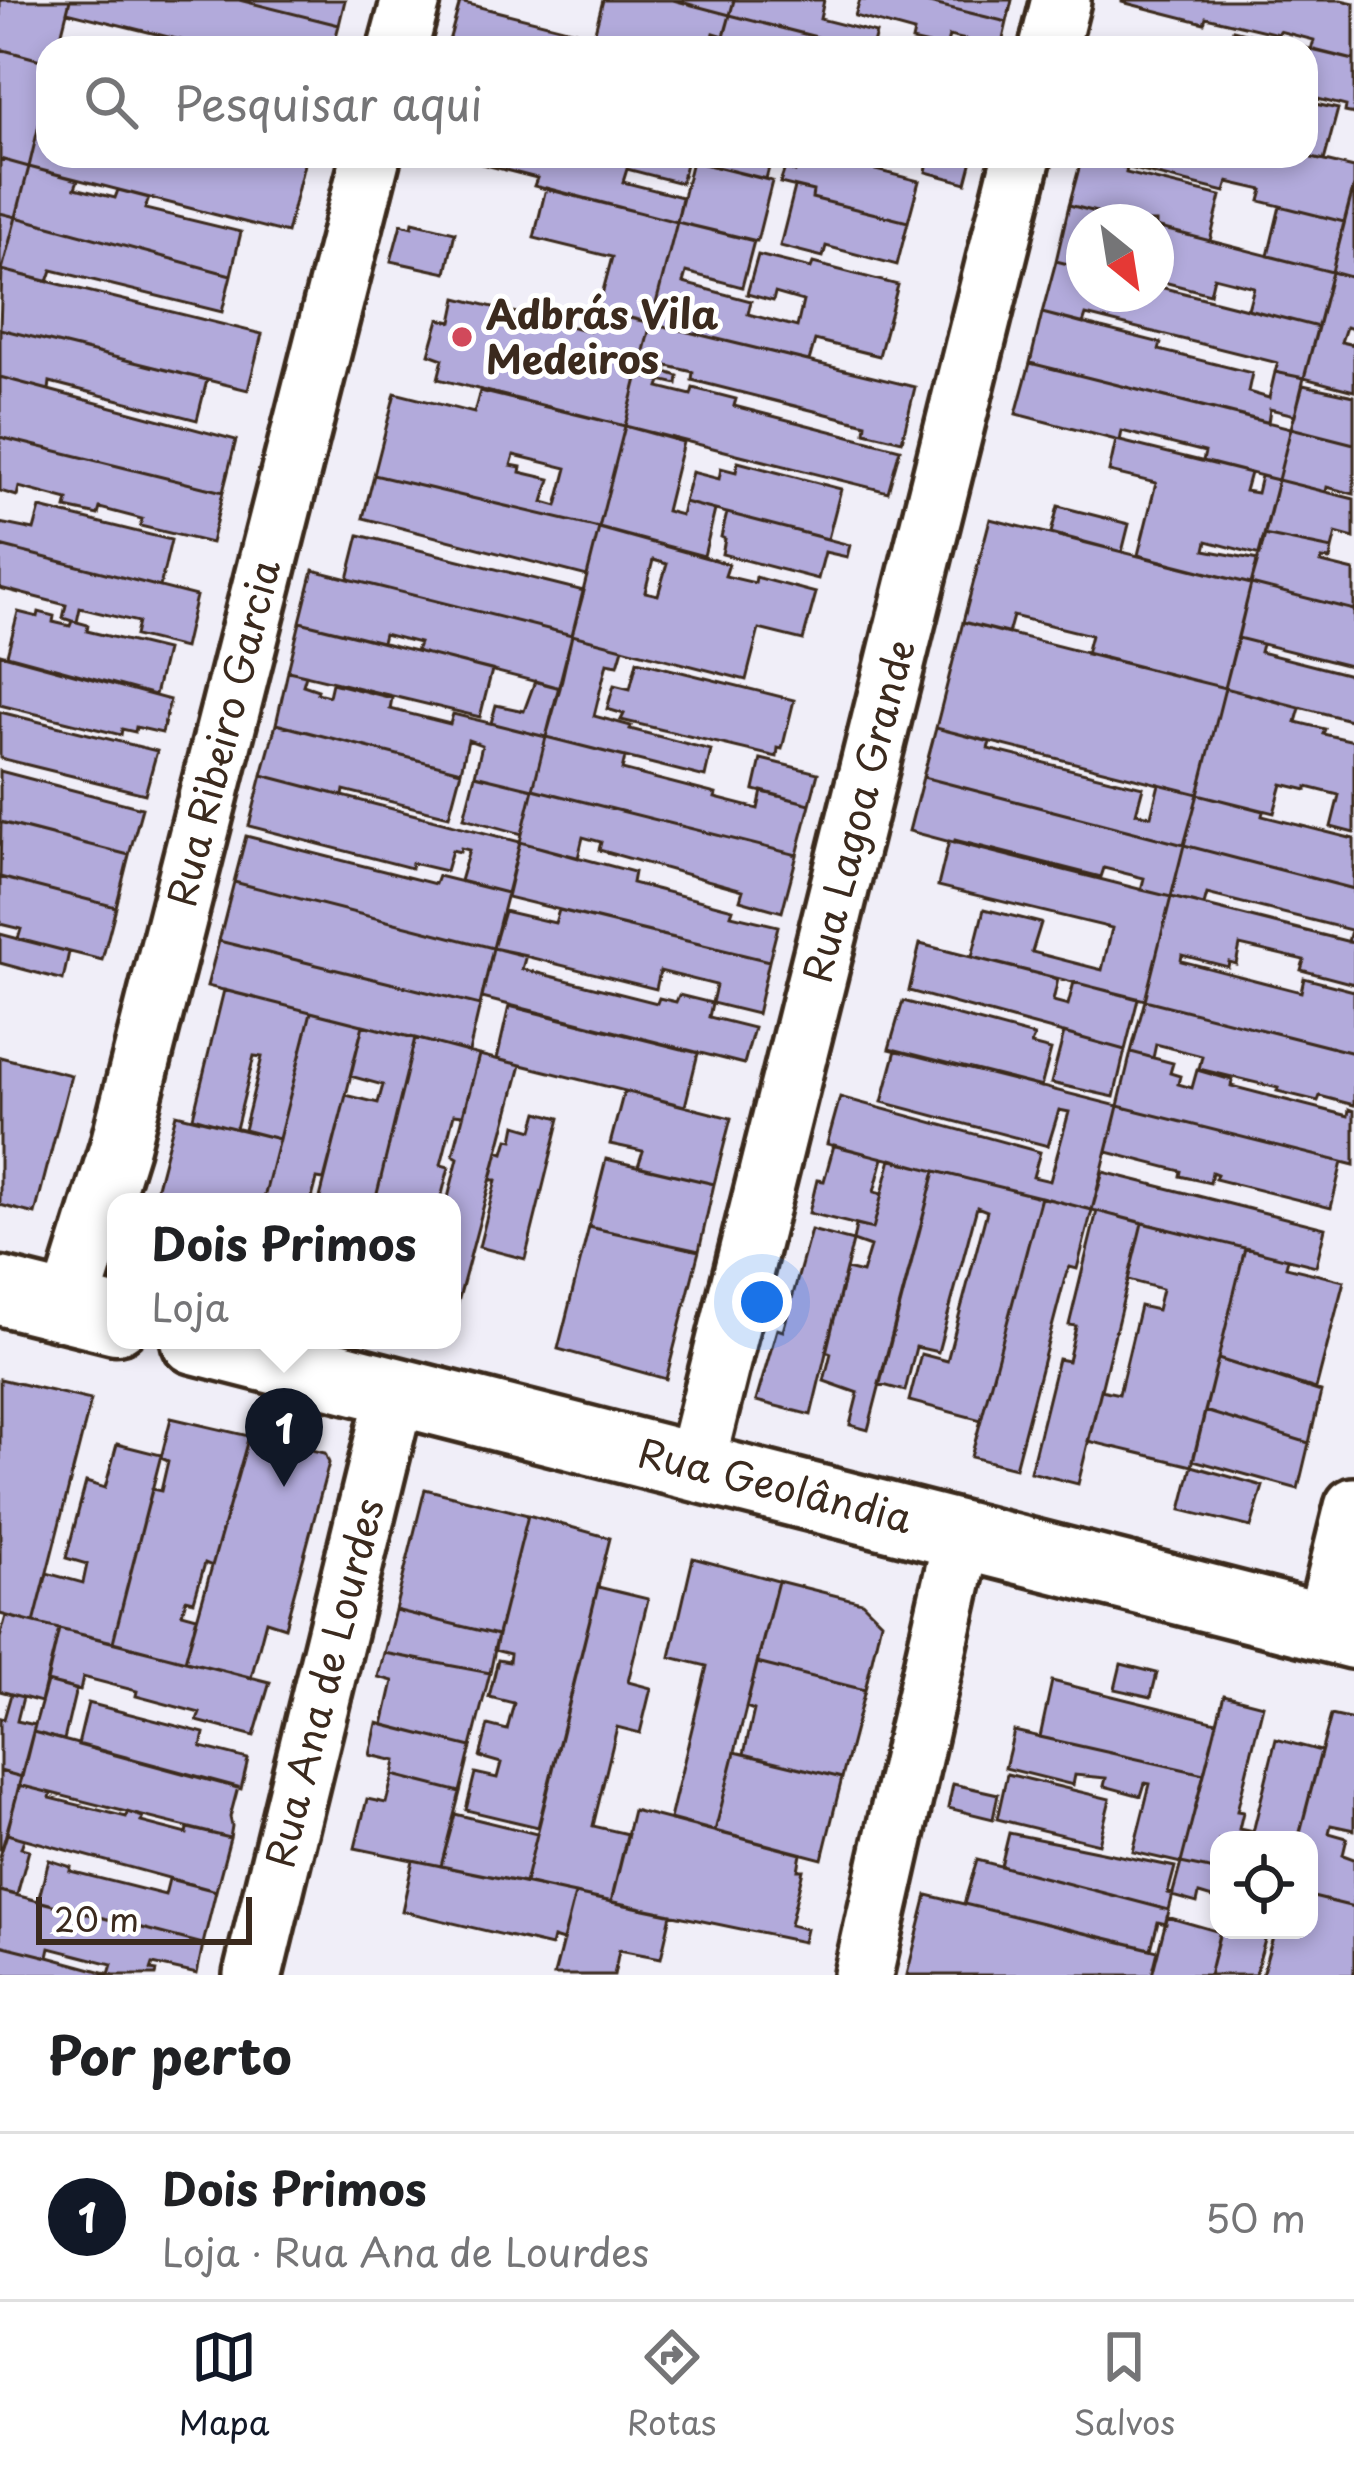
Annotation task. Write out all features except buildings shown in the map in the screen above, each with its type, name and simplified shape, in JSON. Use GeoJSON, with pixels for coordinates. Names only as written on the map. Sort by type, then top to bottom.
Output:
{"type":"FeatureCollection","features":[{"type":"Feature","properties":{"kind":"street"},"geometry":{"type":"LineString","coordinates":[[401,36],[411,0]]}},
{"type":"Feature","properties":{"kind":"street"},"geometry":{"type":"LineString","coordinates":[[1052,36],[1061,0]]}},
{"type":"Feature","properties":{"kind":"street","name":"Rua Ribeiro Garcia"},"geometry":{"type":"LineString","coordinates":[[113,1193],[125,1125],[368,168]]}},
{"type":"Feature","properties":{"kind":"street","name":"Rua Lagoa Grande"},"geometry":{"type":"LineString","coordinates":[[695,1466],[1019,168]]}},
{"type":"Feature","properties":{"kind":"street","name":"Rua Ribeiro Garcia"},"geometry":{"type":"LineString","coordinates":[[93,1314],[107,1231]]}},
{"type":"Feature","properties":{"kind":"street"},"geometry":{"type":"LineString","coordinates":[[0,1291],[93,1314]]}},
{"type":"Feature","properties":{"kind":"street","name":"Rua Geolândia"},"geometry":{"type":"LineString","coordinates":[[230,1349],[1339,1632]]}},
{"type":"Feature","properties":{"kind":"street","name":"Rua Ana de Lourdes"},"geometry":{"type":"LineString","coordinates":[[254,1975],[396,1391]]}},
{"type":"Feature","properties":{"kind":"street"},"geometry":{"type":"LineString","coordinates":[[1339,1632],[1354,1507]]}},
{"type":"Feature","properties":{"kind":"street"},"geometry":{"type":"LineString","coordinates":[[863,1975],[963,1534]]}},
{"type":"Feature","properties":{"kind":"place","name":"Adbrás Vila Medeiros"},"geometry":{"type":"Point","coordinates":[462,337]}},
{"type":"Feature","properties":{"kind":"place","name":"Dois Primos"},"geometry":{"type":"Point","coordinates":[284,1487]}}]}
